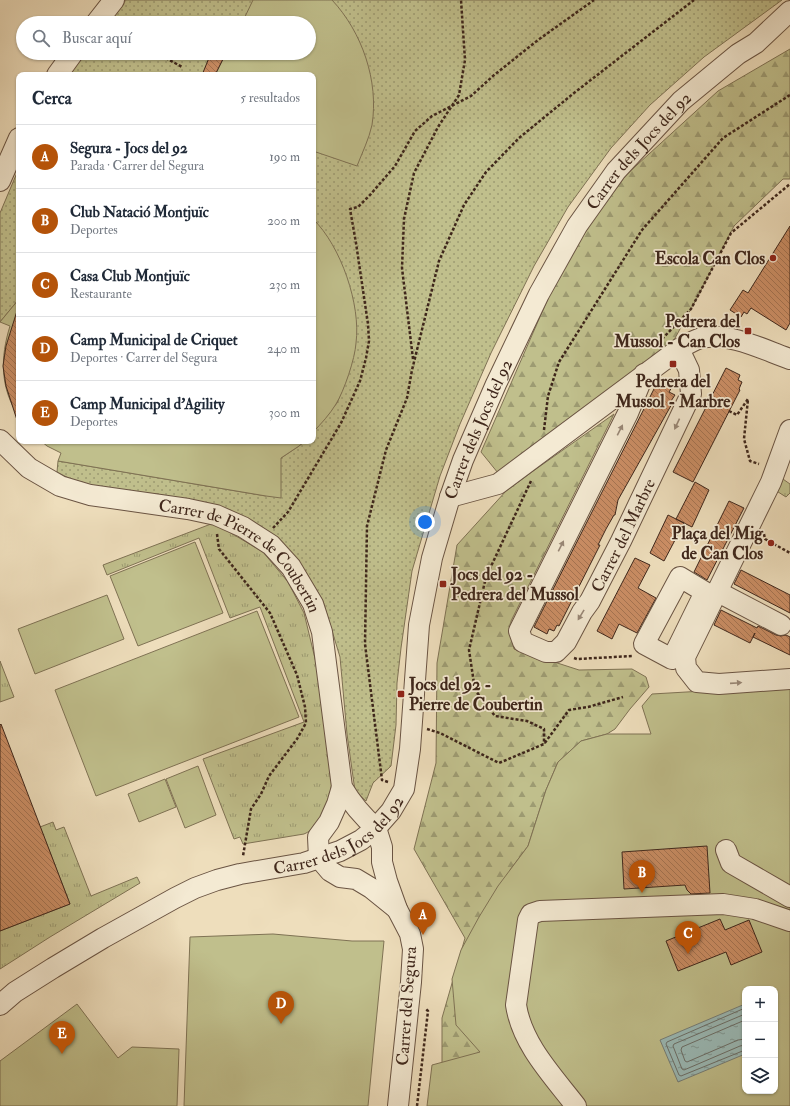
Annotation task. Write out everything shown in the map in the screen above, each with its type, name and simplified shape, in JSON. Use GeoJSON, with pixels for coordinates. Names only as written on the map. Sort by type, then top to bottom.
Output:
{"type":"FeatureCollection","features":[{"type":"Feature","properties":{"kind":"street"},"geometry":{"type":"LineString","coordinates":[[101,16],[114,0]]}},
{"type":"Feature","properties":{"kind":"street"},"geometry":{"type":"LineString","coordinates":[[756,43],[790,10]]}},
{"type":"Feature","properties":{"kind":"street"},"geometry":{"type":"LineString","coordinates":[[756,43],[790,30]]}},
{"type":"Feature","properties":{"kind":"street","name":"Carrer dels Jocs del 92"},"geometry":{"type":"LineString","coordinates":[[0,1005],[8,995],[103,938],[148,912],[195,888],[240,874],[304,863],[340,851],[361,840],[376,828],[391,811],[404,789],[410,749],[419,625],[432,558],[462,460],[496,384],[539,294],[577,226],[616,171],[681,101],[738,54],[756,43]]}},
{"type":"Feature","properties":{"kind":"street"},"geometry":{"type":"LineString","coordinates":[[60,72],[68,60]]}},
{"type":"Feature","properties":{"kind":"street"},"geometry":{"type":"LineString","coordinates":[[0,181],[16,145]]}},
{"type":"Feature","properties":{"kind":"street"},"geometry":{"type":"LineString","coordinates":[[450,497],[498,484],[644,374],[679,349],[701,338],[726,337],[736,339],[790,359]]}},
{"type":"Feature","properties":{"kind":"street","name":"Carrer del Marbre"},"geometry":{"type":"LineString","coordinates":[[556,652],[566,642],[582,612],[590,601],[621,541],[691,394],[689,370],[679,349]]}},
{"type":"Feature","properties":{"kind":"street"},"geometry":{"type":"LineString","coordinates":[[556,652],[546,652],[523,642],[519,631],[628,413],[644,374]]}},
{"type":"Feature","properties":{"kind":"street"},"geometry":{"type":"LineString","coordinates":[[790,430],[771,482],[685,657],[686,668],[697,682],[719,684],[790,679]]}},
{"type":"Feature","properties":{"kind":"street","name":"Carrer de Pierre de Coubertin"},"geometry":{"type":"LineString","coordinates":[[0,440],[29,468],[60,486],[90,495],[188,509],[216,515],[243,527],[270,545],[292,567],[313,604],[322,632],[342,788],[329,822],[318,837],[319,858]]}},
{"type":"Feature","properties":{"kind":"street"},"geometry":{"type":"LineString","coordinates":[[718,592],[781,625]]}},
{"type":"Feature","properties":{"kind":"street","name":"Carrer de Pierre de Coubertin"},"geometry":{"type":"LineString","coordinates":[[342,788],[362,815],[376,828]]}},
{"type":"Feature","properties":{"kind":"street"},"geometry":{"type":"LineString","coordinates":[[329,822],[343,814],[362,815]]}},
{"type":"Feature","properties":{"kind":"street","name":"Carrer del Segura"},"geometry":{"type":"LineString","coordinates":[[376,828],[382,847],[382,862],[397,909],[410,934],[413,949],[412,982],[398,1106]]}},
{"type":"Feature","properties":{"kind":"street"},"geometry":{"type":"LineString","coordinates":[[726,850],[731,863],[790,896]]}},
{"type":"Feature","properties":{"kind":"street","name":"Carrer del Segura"},"geometry":{"type":"LineString","coordinates":[[319,858],[330,871],[340,877],[356,879],[397,909]]}},
{"type":"Feature","properties":{"kind":"street"},"geometry":{"type":"LineString","coordinates":[[356,879],[369,874],[382,862]]}},
{"type":"Feature","properties":{"kind":"street"},"geometry":{"type":"LineString","coordinates":[[576,1106],[539,1058],[523,1032],[518,1018],[516,1005],[528,920],[531,914],[540,911],[723,904],[755,909],[790,921]]}},
{"type":"Feature","properties":{"kind":"path"},"geometry":{"type":"LineString","coordinates":[[414,362],[404,297],[402,268],[404,218],[414,173],[438,127],[459,95],[465,60],[461,0]]}},
{"type":"Feature","properties":{"kind":"path"},"geometry":{"type":"LineString","coordinates":[[270,530],[288,512],[341,423],[360,381],[369,341],[362,280],[350,209],[358,207],[395,166],[415,131],[432,116],[471,96],[493,76],[538,40],[594,0]]}},
{"type":"Feature","properties":{"kind":"path"},"geometry":{"type":"LineString","coordinates":[[389,782],[382,780],[365,644],[367,526],[386,450],[407,398],[414,362],[439,262],[464,205],[486,172],[526,133],[694,0]]}},
{"type":"Feature","properties":{"kind":"path"},"geometry":{"type":"LineString","coordinates":[[170,60],[182,67]]}},
{"type":"Feature","properties":{"kind":"path"},"geometry":{"type":"LineString","coordinates":[[544,432],[548,396],[559,362],[642,230],[723,138],[790,95]]}},
{"type":"Feature","properties":{"kind":"path"},"geometry":{"type":"LineString","coordinates":[[657,344],[691,309],[732,233],[790,184]]}},
{"type":"Feature","properties":{"kind":"path"},"geometry":{"type":"LineString","coordinates":[[729,411],[737,415],[748,399],[744,439],[750,461],[764,465]]}},
{"type":"Feature","properties":{"kind":"path"},"geometry":{"type":"LineString","coordinates":[[535,475],[518,507],[486,577],[469,650],[475,690],[495,716],[527,721],[544,729],[544,744]]}},
{"type":"Feature","properties":{"kind":"path"},"geometry":{"type":"LineString","coordinates":[[216,529],[219,549],[270,613],[298,675],[305,707],[306,723],[297,739],[269,776],[262,794],[251,809],[243,857]]}},
{"type":"Feature","properties":{"kind":"path"},"geometry":{"type":"LineString","coordinates":[[764,531],[765,539],[790,553]]}},
{"type":"Feature","properties":{"kind":"path"},"geometry":{"type":"LineString","coordinates":[[556,652],[577,659],[634,656]]}},
{"type":"Feature","properties":{"kind":"path"},"geometry":{"type":"LineString","coordinates":[[425,728],[440,733],[499,763],[544,744],[569,710],[588,707],[623,697]]}},
{"type":"Feature","properties":{"kind":"path"},"geometry":{"type":"LineString","coordinates":[[417,1106],[428,1011],[424,1005]]}},
{"type":"Feature","properties":{"kind":"green space"},"geometry":{"type":"Polygon","coordinates":[[[126,0],[782,0],[704,57],[650,105],[611,148],[568,207],[534,266],[491,353],[460,424],[440,476],[412,571],[397,683],[396,725],[391,766],[373,783],[366,801],[355,791],[347,734],[340,657],[323,601],[304,569],[209,504],[157,494],[86,487],[57,472],[58,461],[266,496],[281,458],[301,444],[316,444],[316,428],[337,403],[348,375],[316,222],[316,72],[72,72],[80,60],[316,60],[316,16],[113,16],[126,0]]]}},
{"type":"Feature","properties":{"kind":"green space"},"geometry":{"type":"Polygon","coordinates":[[[253,0],[332,0],[343,13],[360,42],[366,58],[373,91],[374,108],[372,125],[357,166],[316,152],[316,72],[216,72],[222,60],[316,60],[316,16],[245,16],[253,0]]]}},
{"type":"Feature","properties":{"kind":"green space"},"geometry":{"type":"Polygon","coordinates":[[[790,49],[790,179],[783,179],[734,226],[674,340],[616,386],[498,473],[481,452],[560,271],[592,222],[626,175],[718,91],[790,49]]]}},
{"type":"Feature","properties":{"kind":"green space"},"geometry":{"type":"Polygon","coordinates":[[[16,175],[16,303],[0,322],[0,213],[16,175]]]}},
{"type":"Feature","properties":{"kind":"green space"},"geometry":{"type":"Polygon","coordinates":[[[316,223],[332,244],[347,277],[352,294],[357,328],[354,357],[349,375],[336,404],[316,429],[316,223]]]}},
{"type":"Feature","properties":{"kind":"green space"},"geometry":{"type":"Polygon","coordinates":[[[16,303],[16,412],[8,395],[5,384],[3,361],[10,326],[0,322],[16,303]]]}},
{"type":"Feature","properties":{"kind":"green space"},"geometry":{"type":"Polygon","coordinates":[[[614,414],[511,621],[514,649],[579,670],[632,669],[646,677],[649,687],[615,729],[607,734],[581,741],[558,762],[546,790],[528,846],[510,870],[511,1043],[442,1074],[442,1018],[465,938],[414,849],[436,763],[437,663],[457,545],[506,491],[614,414]]]}},
{"type":"Feature","properties":{"kind":"green space"},"geometry":{"type":"Polygon","coordinates":[[[45,444],[301,444],[281,458],[281,498],[58,461],[61,453],[45,444]]]}},
{"type":"Feature","properties":{"kind":"green space"},"geometry":{"type":"Polygon","coordinates":[[[780,477],[790,484],[790,493],[786,497],[775,490],[780,477]]]}},
{"type":"Feature","properties":{"kind":"green space"},"geometry":{"type":"Polygon","coordinates":[[[211,524],[219,526],[263,552],[288,582],[304,613],[319,675],[332,783],[324,812],[316,825],[304,834],[243,844],[240,837],[234,839],[203,759],[304,722],[260,607],[230,618],[199,538],[107,575],[103,565],[211,524]]]}},
{"type":"Feature","properties":{"kind":"green space"},"geometry":{"type":"Polygon","coordinates":[[[195,542],[223,613],[138,646],[110,576],[195,542]]]}},
{"type":"Feature","properties":{"kind":"green space"},"geometry":{"type":"Polygon","coordinates":[[[107,595],[124,639],[35,674],[18,629],[107,595]]]}},
{"type":"Feature","properties":{"kind":"green space"},"geometry":{"type":"Polygon","coordinates":[[[257,611],[299,717],[96,796],[55,690],[257,611]]]}},
{"type":"Feature","properties":{"kind":"green space"},"geometry":{"type":"Polygon","coordinates":[[[0,661],[14,697],[0,702],[0,661]]]}},
{"type":"Feature","properties":{"kind":"green space"},"geometry":{"type":"Polygon","coordinates":[[[790,686],[790,1106],[427,1106],[432,1065],[480,1052],[456,1025],[452,979],[461,950],[479,917],[498,886],[528,846],[546,790],[558,762],[581,741],[607,734],[651,734],[642,706],[652,694],[790,686]]]}},
{"type":"Feature","properties":{"kind":"green space"},"geometry":{"type":"Polygon","coordinates":[[[198,766],[216,815],[185,828],[166,779],[198,766]]]}},
{"type":"Feature","properties":{"kind":"green space"},"geometry":{"type":"Polygon","coordinates":[[[165,779],[176,807],[139,822],[128,794],[165,779]]]}},
{"type":"Feature","properties":{"kind":"green space"},"geometry":{"type":"Polygon","coordinates":[[[53,822],[56,830],[64,827],[91,896],[137,877],[140,883],[0,969],[0,931],[70,904],[40,827],[53,822]]]}},
{"type":"Feature","properties":{"kind":"green space"},"geometry":{"type":"Polygon","coordinates":[[[273,934],[352,941],[384,941],[368,1106],[184,1106],[190,937],[273,934]]]}},
{"type":"Feature","properties":{"kind":"green space"},"geometry":{"type":"Polygon","coordinates":[[[77,1004],[118,1058],[132,1047],[179,1049],[177,1106],[0,1106],[0,1061],[77,1004]]]}},
{"type":"Feature","properties":{"kind":"water"},"geometry":{"type":"Polygon","coordinates":[[[742,1005],[742,1055],[678,1082],[660,1040],[742,1005]]]}},
{"type":"Feature","properties":{"kind":"building"},"geometry":{"type":"Polygon","coordinates":[[[208,60],[222,60],[216,72],[203,72],[208,60]]]}},
{"type":"Feature","properties":{"kind":"building"},"geometry":{"type":"Polygon","coordinates":[[[790,226],[790,323],[786,330],[751,308],[747,314],[744,312],[741,317],[730,310],[743,290],[748,293],[790,226]]]}},
{"type":"Feature","properties":{"kind":"building"},"geometry":{"type":"Polygon","coordinates":[[[16,314],[16,417],[6,386],[3,366],[6,346],[16,314]]]}},
{"type":"Feature","properties":{"kind":"building"},"geometry":{"type":"Polygon","coordinates":[[[726,368],[740,375],[738,380],[742,382],[739,389],[740,390],[693,482],[673,472],[726,368]]]}},
{"type":"Feature","properties":{"kind":"building"},"geometry":{"type":"Polygon","coordinates":[[[658,381],[672,387],[669,392],[675,395],[671,401],[673,402],[618,500],[615,515],[606,529],[598,545],[600,545],[559,626],[557,625],[554,631],[549,629],[547,634],[534,627],[658,381]]]}},
{"type":"Feature","properties":{"kind":"building"},"geometry":{"type":"Polygon","coordinates":[[[695,482],[709,490],[692,527],[676,519],[695,482]]]}},
{"type":"Feature","properties":{"kind":"building"},"geometry":{"type":"Polygon","coordinates":[[[729,501],[744,508],[707,580],[694,572],[729,501]]]}},
{"type":"Feature","properties":{"kind":"building"},"geometry":{"type":"Polygon","coordinates":[[[668,515],[684,523],[664,561],[650,553],[668,515]]]}},
{"type":"Feature","properties":{"kind":"building"},"geometry":{"type":"Polygon","coordinates":[[[635,558],[650,565],[638,588],[656,598],[637,633],[619,624],[612,639],[597,631],[635,558]]]}},
{"type":"Feature","properties":{"kind":"building"},"geometry":{"type":"Polygon","coordinates":[[[741,570],[790,595],[790,613],[734,584],[741,570]]]}},
{"type":"Feature","properties":{"kind":"building"},"geometry":{"type":"Polygon","coordinates":[[[721,610],[757,628],[758,626],[776,635],[786,635],[790,637],[790,655],[753,637],[750,643],[714,625],[721,610]]]}},
{"type":"Feature","properties":{"kind":"building"},"geometry":{"type":"Polygon","coordinates":[[[1,724],[70,904],[0,931],[0,725],[1,724]]]}},
{"type":"Feature","properties":{"kind":"building"},"geometry":{"type":"Polygon","coordinates":[[[707,846],[710,893],[691,894],[685,885],[624,889],[622,852],[707,846]]]}},
{"type":"Feature","properties":{"kind":"building"},"geometry":{"type":"Polygon","coordinates":[[[720,919],[725,930],[749,920],[762,952],[731,965],[726,952],[678,971],[666,941],[720,919]]]}},
{"type":"Feature","properties":{"kind":"place","name":"Escola Can Clos"},"geometry":{"type":"Point","coordinates":[773,258]}},
{"type":"Feature","properties":{"kind":"place","name":"Pedrera del Mussol - Can Clos"},"geometry":{"type":"Point","coordinates":[748,331]}},
{"type":"Feature","properties":{"kind":"place","name":"Pedrera del Mussol - Marbre"},"geometry":{"type":"Point","coordinates":[673,364]}},
{"type":"Feature","properties":{"kind":"place","name":"Plaça del Mig de Can Clos"},"geometry":{"type":"Point","coordinates":[771,543]}},
{"type":"Feature","properties":{"kind":"place","name":"Jocs del 92 - Pedrera del Mussol"},"geometry":{"type":"Point","coordinates":[443,584]}},
{"type":"Feature","properties":{"kind":"place","name":"Jocs del 92 - Pierre de Coubertin"},"geometry":{"type":"Point","coordinates":[401,694]}},
{"type":"Feature","properties":{"kind":"place","name":"Club Natació Montjuïc"},"geometry":{"type":"Point","coordinates":[642,893]}},
{"type":"Feature","properties":{"kind":"place","name":"Segura - Jocs del 92"},"geometry":{"type":"Point","coordinates":[423,935]}},
{"type":"Feature","properties":{"kind":"place","name":"Casa Club Montjuïc"},"geometry":{"type":"Point","coordinates":[688,954]}},
{"type":"Feature","properties":{"kind":"place","name":"Camp Municipal de Criquet"},"geometry":{"type":"Point","coordinates":[281,1024]}},
{"type":"Feature","properties":{"kind":"place","name":"Camp Municipal d'Agility"},"geometry":{"type":"Point","coordinates":[62,1054]}}]}
